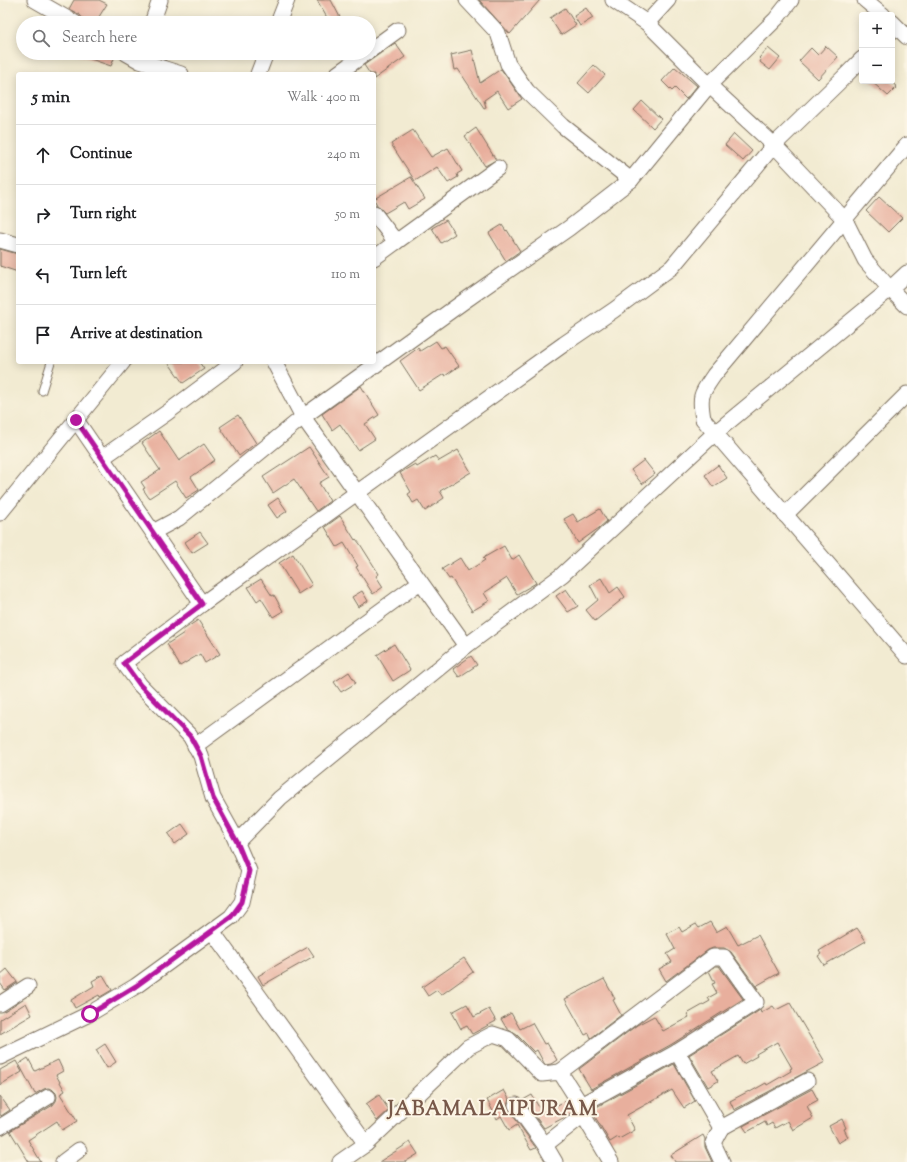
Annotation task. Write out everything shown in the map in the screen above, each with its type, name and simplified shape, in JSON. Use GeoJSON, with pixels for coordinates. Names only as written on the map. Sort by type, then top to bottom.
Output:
{"type":"FeatureCollection","features":[{"type":"Feature","properties":{"kind":"street"},"geometry":{"type":"LineString","coordinates":[[35,0],[62,16]]}},
{"type":"Feature","properties":{"kind":"street"},"geometry":{"type":"LineString","coordinates":[[154,16],[160,0]]}},
{"type":"Feature","properties":{"kind":"street"},"geometry":{"type":"LineString","coordinates":[[281,16],[288,0]]}},
{"type":"Feature","properties":{"kind":"street"},"geometry":{"type":"LineString","coordinates":[[467,0],[498,33],[508,64],[527,91],[563,126],[631,180]]}},
{"type":"Feature","properties":{"kind":"street"},"geometry":{"type":"LineString","coordinates":[[613,0],[647,23],[709,85],[774,144],[845,220],[865,260],[907,306]]}},
{"type":"Feature","properties":{"kind":"street"},"geometry":{"type":"LineString","coordinates":[[647,23],[668,0]]}},
{"type":"Feature","properties":{"kind":"street"},"geometry":{"type":"LineString","coordinates":[[153,532],[179,518],[303,417],[569,228],[631,180],[709,85],[776,19],[791,0]]}},
{"type":"Feature","properties":{"kind":"street"},"geometry":{"type":"LineString","coordinates":[[865,0],[879,12]]}},
{"type":"Feature","properties":{"kind":"street"},"geometry":{"type":"LineString","coordinates":[[895,26],[907,37]]}},
{"type":"Feature","properties":{"kind":"street"},"geometry":{"type":"LineString","coordinates":[[376,46],[398,30]]}},
{"type":"Feature","properties":{"kind":"street"},"geometry":{"type":"LineString","coordinates":[[259,72],[263,60]]}},
{"type":"Feature","properties":{"kind":"street"},"geometry":{"type":"LineString","coordinates":[[340,72],[356,60]]}},
{"type":"Feature","properties":{"kind":"street"},"geometry":{"type":"LineString","coordinates":[[0,1057],[90,1014],[136,986],[231,917],[242,902],[249,871],[237,842],[213,798],[201,756],[190,736],[140,685],[124,663],[202,604],[672,267],[774,144],[859,62]]}},
{"type":"Feature","properties":{"kind":"street"},"geometry":{"type":"LineString","coordinates":[[140,63],[174,72]]}},
{"type":"Feature","properties":{"kind":"street"},"geometry":{"type":"LineString","coordinates":[[907,145],[714,375],[702,392],[701,404],[703,419],[907,656]]}},
{"type":"Feature","properties":{"kind":"street"},"geometry":{"type":"LineString","coordinates":[[376,257],[498,168]]}},
{"type":"Feature","properties":{"kind":"street"},"geometry":{"type":"LineString","coordinates":[[376,216],[396,242]]}},
{"type":"Feature","properties":{"kind":"street"},"geometry":{"type":"LineString","coordinates":[[0,240],[16,244]]}},
{"type":"Feature","properties":{"kind":"street"},"geometry":{"type":"LineString","coordinates":[[237,842],[280,798],[466,646],[562,575],[715,433],[890,289],[907,273]]}},
{"type":"Feature","properties":{"kind":"street"},"geometry":{"type":"LineString","coordinates":[[0,513],[121,364]]}},
{"type":"Feature","properties":{"kind":"street"},"geometry":{"type":"LineString","coordinates":[[102,458],[168,412],[232,364]]}},
{"type":"Feature","properties":{"kind":"street"},"geometry":{"type":"LineString","coordinates":[[275,364],[303,417],[466,646]]}},
{"type":"Feature","properties":{"kind":"street"},"geometry":{"type":"LineString","coordinates":[[786,515],[907,394]]}},
{"type":"Feature","properties":{"kind":"street"},"geometry":{"type":"LineString","coordinates":[[76,420],[202,604]]}},
{"type":"Feature","properties":{"kind":"street"},"geometry":{"type":"LineString","coordinates":[[195,746],[420,582]]}},
{"type":"Feature","properties":{"kind":"street"},"geometry":{"type":"LineString","coordinates":[[212,931],[366,1144]]}},
{"type":"Feature","properties":{"kind":"street"},"geometry":{"type":"LineString","coordinates":[[340,1162],[366,1144],[468,1047],[493,1034],[508,1039],[542,1074],[560,1072],[713,957],[724,957],[756,1002],[582,1110],[545,1145]]}},
{"type":"Feature","properties":{"kind":"street"},"geometry":{"type":"LineString","coordinates":[[0,1004],[28,986]]}},
{"type":"Feature","properties":{"kind":"street"},"geometry":{"type":"LineString","coordinates":[[677,1052],[721,1128]]}},
{"type":"Feature","properties":{"kind":"street"},"geometry":{"type":"LineString","coordinates":[[560,1072],[610,1162]]}},
{"type":"Feature","properties":{"kind":"street"},"geometry":{"type":"LineString","coordinates":[[722,1162],[713,1143],[721,1128],[807,1081]]}},
{"type":"Feature","properties":{"kind":"street"},"geometry":{"type":"LineString","coordinates":[[0,1127],[48,1097]]}},
{"type":"Feature","properties":{"kind":"street"},"geometry":{"type":"LineString","coordinates":[[516,1105],[545,1145],[555,1162]]}},
{"type":"Feature","properties":{"kind":"street"},"geometry":{"type":"LineString","coordinates":[[63,1162],[79,1150]]}},
{"type":"Feature","properties":{"kind":"lane"},"geometry":{"type":"LineString","coordinates":[[42,391],[50,364]]}},
{"type":"Feature","properties":{"kind":"building"},"geometry":{"type":"Polygon","coordinates":[[[74,0],[99,0],[107,4],[99,16],[81,16],[69,9],[74,0]]]}},
{"type":"Feature","properties":{"kind":"building"},"geometry":{"type":"Polygon","coordinates":[[[317,0],[331,0],[339,16],[326,16],[317,0]]]}},
{"type":"Feature","properties":{"kind":"building"},"geometry":{"type":"Polygon","coordinates":[[[479,0],[540,0],[510,34],[479,0]]]}},
{"type":"Feature","properties":{"kind":"building"},"geometry":{"type":"Polygon","coordinates":[[[565,8],[576,25],[561,35],[550,18],[565,8]]]}},
{"type":"Feature","properties":{"kind":"building"},"geometry":{"type":"Polygon","coordinates":[[[586,8],[593,18],[580,26],[574,16],[586,8]]]}},
{"type":"Feature","properties":{"kind":"building"},"geometry":{"type":"Polygon","coordinates":[[[395,43],[405,57],[376,78],[376,72],[369,72],[364,65],[371,60],[376,60],[376,56],[395,43]]]}},
{"type":"Feature","properties":{"kind":"building"},"geometry":{"type":"Polygon","coordinates":[[[826,46],[838,57],[818,79],[799,61],[811,48],[818,55],[826,46]]]}},
{"type":"Feature","properties":{"kind":"building"},"geometry":{"type":"Polygon","coordinates":[[[768,48],[780,58],[770,70],[760,62],[761,60],[759,58],[768,48]]]}},
{"type":"Feature","properties":{"kind":"building"},"geometry":{"type":"Polygon","coordinates":[[[472,50],[480,83],[501,69],[522,99],[508,108],[497,91],[484,100],[486,107],[484,108],[458,69],[454,70],[451,55],[472,50]]]}},
{"type":"Feature","properties":{"kind":"building"},"geometry":{"type":"Polygon","coordinates":[[[94,60],[113,60],[111,66],[94,60]]]}},
{"type":"Feature","properties":{"kind":"building"},"geometry":{"type":"Polygon","coordinates":[[[594,65],[605,75],[589,93],[578,83],[594,65]]]}},
{"type":"Feature","properties":{"kind":"building"},"geometry":{"type":"Polygon","coordinates":[[[675,67],[697,86],[686,99],[675,88],[672,91],[662,81],[675,67]]]}},
{"type":"Feature","properties":{"kind":"building"},"geometry":{"type":"Polygon","coordinates":[[[874,84],[894,84],[897,87],[888,96],[874,84]]]}},
{"type":"Feature","properties":{"kind":"building"},"geometry":{"type":"Polygon","coordinates":[[[642,101],[661,119],[653,128],[634,110],[642,101]]]}},
{"type":"Feature","properties":{"kind":"building"},"geometry":{"type":"Polygon","coordinates":[[[476,128],[496,160],[485,166],[465,136],[476,128]]]}},
{"type":"Feature","properties":{"kind":"building"},"geometry":{"type":"Polygon","coordinates":[[[413,130],[431,157],[448,148],[462,171],[457,174],[458,177],[448,183],[437,167],[415,181],[391,144],[413,130]]]}},
{"type":"Feature","properties":{"kind":"building"},"geometry":{"type":"Polygon","coordinates":[[[734,134],[752,151],[743,161],[725,145],[734,134]]]}},
{"type":"Feature","properties":{"kind":"building"},"geometry":{"type":"Polygon","coordinates":[[[411,177],[425,199],[408,209],[404,202],[385,213],[377,205],[376,198],[411,177]]]}},
{"type":"Feature","properties":{"kind":"building"},"geometry":{"type":"Polygon","coordinates":[[[879,197],[902,218],[888,232],[866,211],[879,197]]]}},
{"type":"Feature","properties":{"kind":"building"},"geometry":{"type":"Polygon","coordinates":[[[446,220],[455,234],[441,243],[432,228],[446,220]]]}},
{"type":"Feature","properties":{"kind":"building"},"geometry":{"type":"Polygon","coordinates":[[[502,225],[506,231],[507,230],[520,251],[506,261],[489,233],[502,225]]]}},
{"type":"Feature","properties":{"kind":"building"},"geometry":{"type":"Polygon","coordinates":[[[0,249],[16,253],[16,271],[0,266],[0,249]]]}},
{"type":"Feature","properties":{"kind":"building"},"geometry":{"type":"Polygon","coordinates":[[[436,341],[441,348],[445,346],[459,366],[445,376],[444,374],[419,390],[400,361],[418,348],[420,351],[436,341]]]}},
{"type":"Feature","properties":{"kind":"building"},"geometry":{"type":"Polygon","coordinates":[[[169,364],[200,364],[204,369],[183,383],[169,364]]]}},
{"type":"Feature","properties":{"kind":"building"},"geometry":{"type":"Polygon","coordinates":[[[361,386],[379,415],[365,424],[375,439],[358,450],[340,424],[332,430],[322,414],[361,386]]]}},
{"type":"Feature","properties":{"kind":"building"},"geometry":{"type":"Polygon","coordinates":[[[238,415],[256,443],[239,456],[220,427],[238,415]]]}},
{"type":"Feature","properties":{"kind":"building"},"geometry":{"type":"Polygon","coordinates":[[[159,431],[179,461],[204,444],[215,460],[191,477],[199,490],[186,498],[175,481],[149,498],[143,489],[145,488],[141,482],[160,470],[142,443],[159,431]]]}},
{"type":"Feature","properties":{"kind":"building"},"geometry":{"type":"Polygon","coordinates":[[[309,447],[329,477],[319,483],[330,501],[316,511],[294,479],[273,493],[263,477],[309,447]]]}},
{"type":"Feature","properties":{"kind":"building"},"geometry":{"type":"Polygon","coordinates":[[[458,450],[471,472],[440,491],[444,498],[425,511],[418,500],[413,503],[408,494],[411,492],[400,473],[415,464],[417,467],[435,456],[439,461],[458,450]]]}},
{"type":"Feature","properties":{"kind":"building"},"geometry":{"type":"Polygon","coordinates":[[[644,460],[655,474],[642,484],[631,470],[644,460]]]}},
{"type":"Feature","properties":{"kind":"building"},"geometry":{"type":"Polygon","coordinates":[[[718,465],[727,478],[713,487],[705,475],[718,465]]]}},
{"type":"Feature","properties":{"kind":"building"},"geometry":{"type":"Polygon","coordinates":[[[278,498],[287,511],[277,518],[268,505],[278,498]]]}},
{"type":"Feature","properties":{"kind":"building"},"geometry":{"type":"Polygon","coordinates":[[[600,509],[607,521],[578,543],[564,519],[573,514],[578,522],[600,509]]]}},
{"type":"Feature","properties":{"kind":"building"},"geometry":{"type":"Polygon","coordinates":[[[340,516],[379,574],[376,576],[383,587],[373,594],[356,567],[358,566],[344,543],[337,547],[325,527],[340,516]]]}},
{"type":"Feature","properties":{"kind":"building"},"geometry":{"type":"Polygon","coordinates":[[[200,532],[208,543],[192,553],[185,542],[200,532]]]}},
{"type":"Feature","properties":{"kind":"building"},"geometry":{"type":"Polygon","coordinates":[[[504,546],[512,560],[519,555],[536,583],[517,594],[507,578],[484,593],[489,601],[472,611],[451,578],[449,579],[442,569],[460,558],[468,571],[485,560],[483,558],[504,546]]]}},
{"type":"Feature","properties":{"kind":"building"},"geometry":{"type":"Polygon","coordinates":[[[293,554],[312,585],[298,594],[279,563],[293,554]]]}},
{"type":"Feature","properties":{"kind":"building"},"geometry":{"type":"Polygon","coordinates":[[[601,578],[610,593],[618,587],[625,597],[595,621],[586,610],[598,600],[590,585],[601,578]]]}},
{"type":"Feature","properties":{"kind":"building"},"geometry":{"type":"Polygon","coordinates":[[[261,579],[272,596],[274,595],[283,611],[273,617],[261,598],[257,601],[248,587],[261,579]]]}},
{"type":"Feature","properties":{"kind":"building"},"geometry":{"type":"Polygon","coordinates":[[[566,589],[578,606],[568,612],[556,596],[566,589]]]}},
{"type":"Feature","properties":{"kind":"building"},"geometry":{"type":"Polygon","coordinates":[[[362,591],[368,601],[358,607],[352,597],[362,591]]]}},
{"type":"Feature","properties":{"kind":"building"},"geometry":{"type":"Polygon","coordinates":[[[198,620],[220,654],[205,663],[200,654],[180,666],[167,644],[184,633],[183,630],[198,620]]]}},
{"type":"Feature","properties":{"kind":"building"},"geometry":{"type":"Polygon","coordinates":[[[394,644],[410,670],[393,681],[377,655],[394,644]]]}},
{"type":"Feature","properties":{"kind":"building"},"geometry":{"type":"Polygon","coordinates":[[[471,656],[477,665],[459,677],[453,669],[471,656]]]}},
{"type":"Feature","properties":{"kind":"building"},"geometry":{"type":"Polygon","coordinates":[[[349,672],[356,683],[341,692],[334,682],[349,672]]]}},
{"type":"Feature","properties":{"kind":"building"},"geometry":{"type":"Polygon","coordinates":[[[182,824],[189,834],[175,844],[168,834],[182,824]]]}},
{"type":"Feature","properties":{"kind":"building"},"geometry":{"type":"Polygon","coordinates":[[[710,922],[716,932],[727,926],[738,945],[758,935],[779,973],[756,986],[758,989],[731,952],[724,948],[713,948],[708,950],[666,981],[659,969],[672,962],[667,954],[675,949],[667,934],[679,927],[682,932],[696,924],[699,928],[710,922]]]}},
{"type":"Feature","properties":{"kind":"building"},"geometry":{"type":"Polygon","coordinates":[[[857,928],[866,941],[824,965],[818,956],[821,954],[819,951],[857,928]]]}},
{"type":"Feature","properties":{"kind":"building"},"geometry":{"type":"Polygon","coordinates":[[[308,947],[314,956],[263,985],[258,976],[308,947]]]}},
{"type":"Feature","properties":{"kind":"building"},"geometry":{"type":"Polygon","coordinates":[[[464,958],[473,972],[441,995],[437,990],[428,996],[422,987],[464,958]]]}},
{"type":"Feature","properties":{"kind":"building"},"geometry":{"type":"Polygon","coordinates":[[[716,966],[719,966],[743,999],[672,1044],[591,1089],[579,1069],[637,1025],[654,1016],[663,1031],[689,1017],[687,1014],[710,1001],[708,998],[717,993],[712,984],[715,983],[709,971],[716,966]]]}},
{"type":"Feature","properties":{"kind":"building"},"geometry":{"type":"Polygon","coordinates":[[[7,969],[17,982],[5,990],[0,983],[0,975],[7,969]]]}},
{"type":"Feature","properties":{"kind":"building"},"geometry":{"type":"Polygon","coordinates":[[[103,975],[112,990],[75,1008],[71,1000],[94,986],[92,981],[103,975]]]}},
{"type":"Feature","properties":{"kind":"building"},"geometry":{"type":"Polygon","coordinates":[[[604,979],[615,999],[613,1000],[621,1015],[591,1038],[589,1033],[585,1035],[565,999],[604,979]]]}},
{"type":"Feature","properties":{"kind":"building"},"geometry":{"type":"Polygon","coordinates":[[[26,1003],[32,1015],[0,1034],[0,1019],[26,1003]]]}},
{"type":"Feature","properties":{"kind":"building"},"geometry":{"type":"Polygon","coordinates":[[[790,1003],[825,1062],[734,1110],[730,1101],[766,1083],[767,1085],[791,1071],[790,1069],[792,1068],[777,1042],[756,1054],[757,1056],[743,1064],[738,1056],[712,1071],[718,1081],[708,1087],[689,1055],[760,1010],[761,1013],[773,1006],[776,1010],[790,1003]]]}},
{"type":"Feature","properties":{"kind":"building"},"geometry":{"type":"Polygon","coordinates":[[[467,1004],[474,1017],[489,1009],[496,1021],[472,1034],[467,1026],[461,1029],[452,1012],[467,1004]]]}},
{"type":"Feature","properties":{"kind":"building"},"geometry":{"type":"Polygon","coordinates":[[[511,1013],[520,1029],[532,1023],[544,1044],[547,1043],[557,1060],[551,1064],[545,1065],[537,1050],[534,1052],[517,1035],[507,1029],[501,1019],[511,1013]]]}},
{"type":"Feature","properties":{"kind":"building"},"geometry":{"type":"Polygon","coordinates":[[[105,1044],[116,1062],[107,1068],[96,1050],[105,1044]]]}},
{"type":"Feature","properties":{"kind":"building"},"geometry":{"type":"Polygon","coordinates":[[[28,1058],[35,1071],[58,1060],[63,1071],[56,1075],[65,1091],[60,1094],[77,1121],[62,1130],[57,1121],[28,1140],[41,1162],[29,1162],[10,1131],[53,1105],[57,1097],[56,1093],[52,1089],[48,1088],[35,1094],[19,1064],[28,1058]]]}},
{"type":"Feature","properties":{"kind":"building"},"geometry":{"type":"Polygon","coordinates":[[[16,1061],[22,1072],[0,1085],[0,1070],[16,1061]]]}},
{"type":"Feature","properties":{"kind":"building"},"geometry":{"type":"Polygon","coordinates":[[[674,1064],[695,1101],[684,1108],[672,1090],[627,1115],[635,1130],[610,1142],[591,1110],[674,1064]]]}},
{"type":"Feature","properties":{"kind":"building"},"geometry":{"type":"Polygon","coordinates":[[[812,1089],[818,1100],[807,1106],[813,1118],[793,1130],[788,1121],[775,1128],[772,1123],[767,1126],[765,1122],[747,1132],[743,1126],[812,1089]]]}},
{"type":"Feature","properties":{"kind":"building"},"geometry":{"type":"Polygon","coordinates":[[[504,1090],[509,1099],[507,1106],[509,1110],[536,1148],[531,1150],[517,1125],[509,1130],[501,1116],[497,1119],[487,1100],[504,1090]]]}},
{"type":"Feature","properties":{"kind":"building"},"geometry":{"type":"Polygon","coordinates":[[[379,1095],[389,1110],[377,1121],[366,1104],[379,1095]]]}},
{"type":"Feature","properties":{"kind":"building"},"geometry":{"type":"Polygon","coordinates":[[[532,1095],[542,1113],[567,1100],[573,1111],[567,1116],[544,1128],[523,1100],[532,1095]]]}},
{"type":"Feature","properties":{"kind":"building"},"geometry":{"type":"Polygon","coordinates":[[[0,1096],[10,1110],[1,1116],[0,1114],[0,1096]]]}},
{"type":"Feature","properties":{"kind":"building"},"geometry":{"type":"Polygon","coordinates":[[[842,1119],[846,1128],[844,1129],[848,1137],[838,1143],[829,1126],[842,1119]]]}},
{"type":"Feature","properties":{"kind":"building"},"geometry":{"type":"Polygon","coordinates":[[[703,1135],[705,1139],[705,1147],[712,1162],[675,1162],[671,1155],[703,1135]]]}},
{"type":"Feature","properties":{"kind":"building"},"geometry":{"type":"Polygon","coordinates":[[[410,1142],[418,1154],[405,1162],[379,1162],[410,1142]]]}},
{"type":"Feature","properties":{"kind":"district","name":"JABAMALAIPURAM"},"geometry":{"type":"Point","coordinates":[493,1108]}},
{"type":"Feature","properties":{"kind":"route"},"geometry":{"type":"LineString","coordinates":[[76,420],[202,604],[124,663],[140,685],[190,736],[201,756],[213,798],[237,842],[249,871],[242,902],[231,917],[136,986],[90,1014]]}}]}
